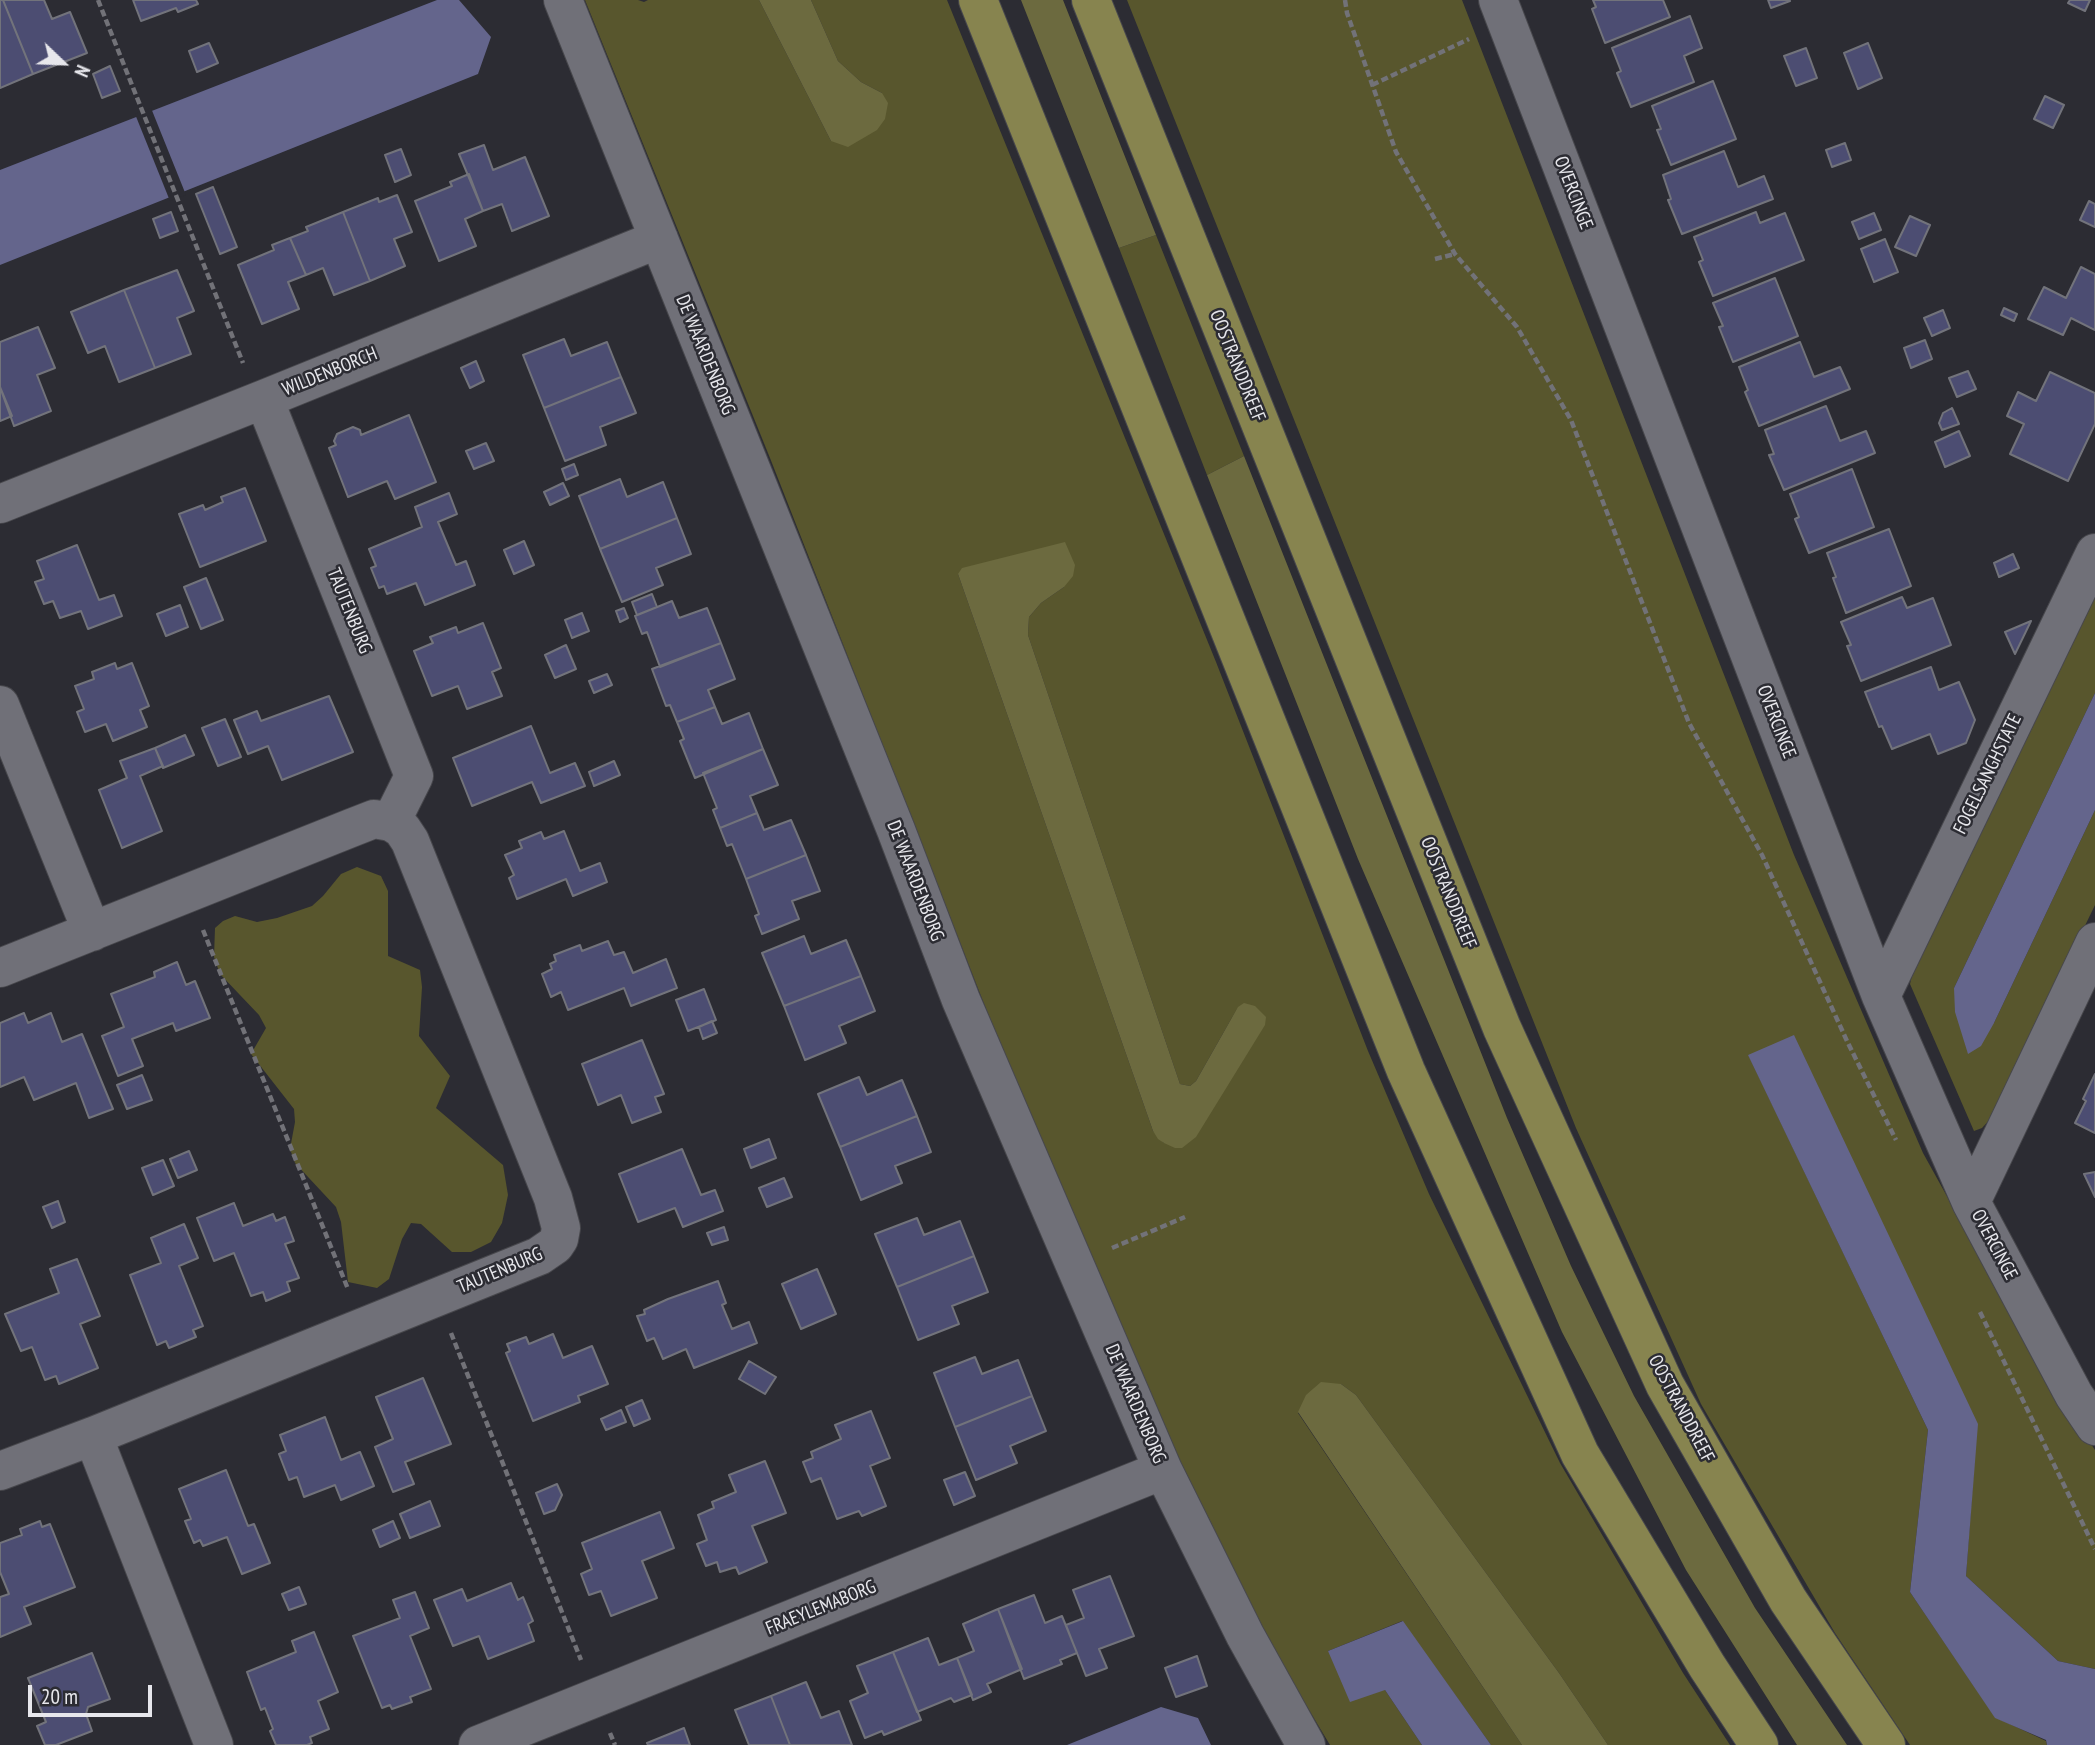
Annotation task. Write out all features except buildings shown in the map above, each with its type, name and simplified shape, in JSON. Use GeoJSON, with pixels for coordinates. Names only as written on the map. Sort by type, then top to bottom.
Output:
{"type":"FeatureCollection","features":[{"type":"Feature","properties":{"kind":"main road"},"geometry":{"type":"LineString","coordinates":[[978,0],[1406,1071],[1580,1454],[1707,1666],[1759,1745]]}},
{"type":"Feature","properties":{"kind":"main road","name":"OOSTRANDDREEF"},"geometry":{"type":"LineString","coordinates":[[1091,0],[1513,1052],[1665,1385],[1788,1600],[1886,1745]]}},
{"type":"Feature","properties":{"kind":"street","name":"DE WAARDENBORG"},"geometry":{"type":"LineString","coordinates":[[563,0],[896,830],[961,1000],[1163,1470],[1234,1615],[1306,1745]]}},
{"type":"Feature","properties":{"kind":"street","name":"OVERCINGE"},"geometry":{"type":"LineString","coordinates":[[1502,10],[1881,996],[1971,1202],[2074,1395],[2095,1426]]}},
{"type":"Feature","properties":{"kind":"street","name":"WILDENBORCH"},"geometry":{"type":"LineString","coordinates":[[0,504],[255,386],[659,239]]}},
{"type":"Feature","properties":{"kind":"street","name":"TAUTENBURG"},"geometry":{"type":"LineString","coordinates":[[0,1471],[519,1264],[551,1249],[559,1239],[559,1214],[410,841],[402,830],[391,822],[414,776],[255,386]]}},
{"type":"Feature","properties":{"kind":"street","name":"FOGELSANGHSTATE"},"geometry":{"type":"LineString","coordinates":[[1881,996],[2095,553]]}},
{"type":"Feature","properties":{"kind":"street"},"geometry":{"type":"LineString","coordinates":[[0,705],[92,932]]}},
{"type":"Feature","properties":{"kind":"street"},"geometry":{"type":"LineString","coordinates":[[0,968],[374,819],[391,822]]}},
{"type":"Feature","properties":{"kind":"street"},"geometry":{"type":"LineString","coordinates":[[1971,1202],[2095,942]]}},
{"type":"Feature","properties":{"kind":"street"},"geometry":{"type":"LineString","coordinates":[[93,1436],[214,1745]]}},
{"type":"Feature","properties":{"kind":"street","name":"FRAEYLEMABORG"},"geometry":{"type":"LineString","coordinates":[[478,1745],[1163,1470]]}},
{"type":"Feature","properties":{"kind":"path"},"geometry":{"type":"LineString","coordinates":[[98,0],[255,386]]}},
{"type":"Feature","properties":{"kind":"path"},"geometry":{"type":"LineString","coordinates":[[1345,0],[1347,13],[1396,152],[1455,254],[1517,327],[1572,420],[1689,723],[1762,855],[1896,1141]]}},
{"type":"Feature","properties":{"kind":"path"},"geometry":{"type":"LineString","coordinates":[[1372,85],[1502,10]]}},
{"type":"Feature","properties":{"kind":"path"},"geometry":{"type":"LineString","coordinates":[[1435,259],[1455,254]]}},
{"type":"Feature","properties":{"kind":"path"},"geometry":{"type":"LineString","coordinates":[[200,921],[351,1296]]}},
{"type":"Feature","properties":{"kind":"path"},"geometry":{"type":"LineString","coordinates":[[1103,1252],[1185,1217]]}},
{"type":"Feature","properties":{"kind":"path"},"geometry":{"type":"LineString","coordinates":[[1976,1303],[2095,1549]]}},
{"type":"Feature","properties":{"kind":"path"},"geometry":{"type":"LineString","coordinates":[[448,1327],[585,1668]]}},
{"type":"Feature","properties":{"kind":"shaded area"},"geometry":{"type":"Polygon","coordinates":[[[585,0],[759,0],[831,141],[882,93],[861,82],[838,61],[811,0],[947,0],[1216,662],[1368,1051],[1429,1194],[1560,1463],[1683,1673],[1730,1745],[1608,1745],[1559,1673],[1356,1395],[1341,1384],[1298,1413],[1522,1745],[1491,1745],[1402,1621],[1328,1651],[1385,1690],[1422,1745],[1330,1745],[1254,1618],[1191,1490],[1019,1093],[770,458],[585,0]],[[958,574],[1153,1131],[1164,1143],[1238,1007],[1196,1081],[1190,1086],[1180,1084],[1028,635],[1029,617],[1041,603],[1064,587],[958,574]]]}},
{"type":"Feature","properties":{"kind":"shaded area"},"geometry":{"type":"Polygon","coordinates":[[[759,0],[811,0],[838,61],[861,82],[882,93],[888,103],[885,119],[877,130],[848,147],[831,141],[759,0]]]}},
{"type":"Feature","properties":{"kind":"shaded area"},"geometry":{"type":"Polygon","coordinates":[[[1021,0],[1063,0],[1156,235],[1119,248],[1021,0]]]}},
{"type":"Feature","properties":{"kind":"shaded area"},"geometry":{"type":"Polygon","coordinates":[[[1127,0],[1462,0],[1794,855],[1923,1153],[2048,1379],[2095,1450],[2095,1669],[2058,1661],[1966,1576],[1977,1424],[1748,1054],[1928,1430],[1910,1592],[1995,1717],[2046,1741],[2047,1745],[1910,1745],[1835,1633],[1701,1404],[1576,1128],[1127,0]]]}},
{"type":"Feature","properties":{"kind":"shaded area"},"geometry":{"type":"Polygon","coordinates":[[[1156,235],[1244,456],[1207,475],[1119,248],[1156,235]]]}},
{"type":"Feature","properties":{"kind":"shaded area"},"geometry":{"type":"Polygon","coordinates":[[[1244,456],[1507,1118],[1571,1266],[1634,1396],[1755,1608],[1847,1745],[1797,1745],[1686,1570],[1562,1332],[1358,859],[1207,475],[1244,456]]]}},
{"type":"Feature","properties":{"kind":"shaded area"},"geometry":{"type":"Polygon","coordinates":[[[1065,542],[1075,565],[1073,576],[1029,617],[1028,635],[1180,1084],[1190,1086],[1196,1081],[1238,1007],[1244,1003],[1255,1006],[1266,1017],[1265,1025],[1196,1137],[1182,1148],[1164,1143],[1153,1131],[958,574],[962,568],[1065,542]]]}},
{"type":"Feature","properties":{"kind":"shaded area"},"geometry":{"type":"Polygon","coordinates":[[[2095,577],[2095,693],[1954,988],[1994,1023],[2095,810],[2095,905],[1993,1116],[1982,1128],[1974,1131],[1910,984],[1914,967],[2095,577]]]}},
{"type":"Feature","properties":{"kind":"shaded area"},"geometry":{"type":"Polygon","coordinates":[[[357,867],[381,876],[388,891],[388,956],[420,970],[422,987],[419,1036],[450,1076],[436,1108],[503,1165],[508,1195],[502,1223],[491,1242],[471,1252],[452,1252],[421,1224],[411,1223],[402,1239],[389,1279],[377,1288],[348,1282],[341,1222],[336,1207],[295,1163],[290,1149],[295,1122],[294,1109],[251,1054],[266,1028],[259,1015],[220,974],[214,957],[215,928],[223,921],[235,916],[257,922],[312,906],[341,874],[357,867]]]}},
{"type":"Feature","properties":{"kind":"shaded area"},"geometry":{"type":"Polygon","coordinates":[[[1321,1382],[1341,1384],[1356,1395],[1559,1673],[1608,1745],[1522,1745],[1298,1412],[1306,1395],[1321,1382]]]}},
{"type":"Feature","properties":{"kind":"water"},"geometry":{"type":"Polygon","coordinates":[[[437,0],[459,0],[491,37],[478,74],[0,265],[0,170],[437,0]]]}},
{"type":"Feature","properties":{"kind":"water"},"geometry":{"type":"Polygon","coordinates":[[[2095,693],[2095,810],[1994,1023],[1981,1046],[1968,1054],[1955,1012],[1954,988],[2095,693]]]}},
{"type":"Feature","properties":{"kind":"water"},"geometry":{"type":"Polygon","coordinates":[[[1794,1035],[1978,1424],[1966,1576],[2058,1661],[2095,1669],[2095,1745],[2047,1745],[2046,1740],[1995,1718],[1910,1592],[1928,1430],[1748,1055],[1794,1035]]]}},
{"type":"Feature","properties":{"kind":"water"},"geometry":{"type":"Polygon","coordinates":[[[1403,1621],[1491,1745],[1422,1745],[1385,1690],[1350,1702],[1328,1651],[1403,1621]]]}},
{"type":"Feature","properties":{"kind":"water"},"geometry":{"type":"Polygon","coordinates":[[[1161,1707],[1198,1718],[1211,1745],[1067,1745],[1161,1707]]]}},
{"type":"Feature","properties":{"kind":"pier"},"geometry":{"type":"Polygon","coordinates":[[[151,108],[186,195],[170,201],[135,114],[151,108]]]}}]}
